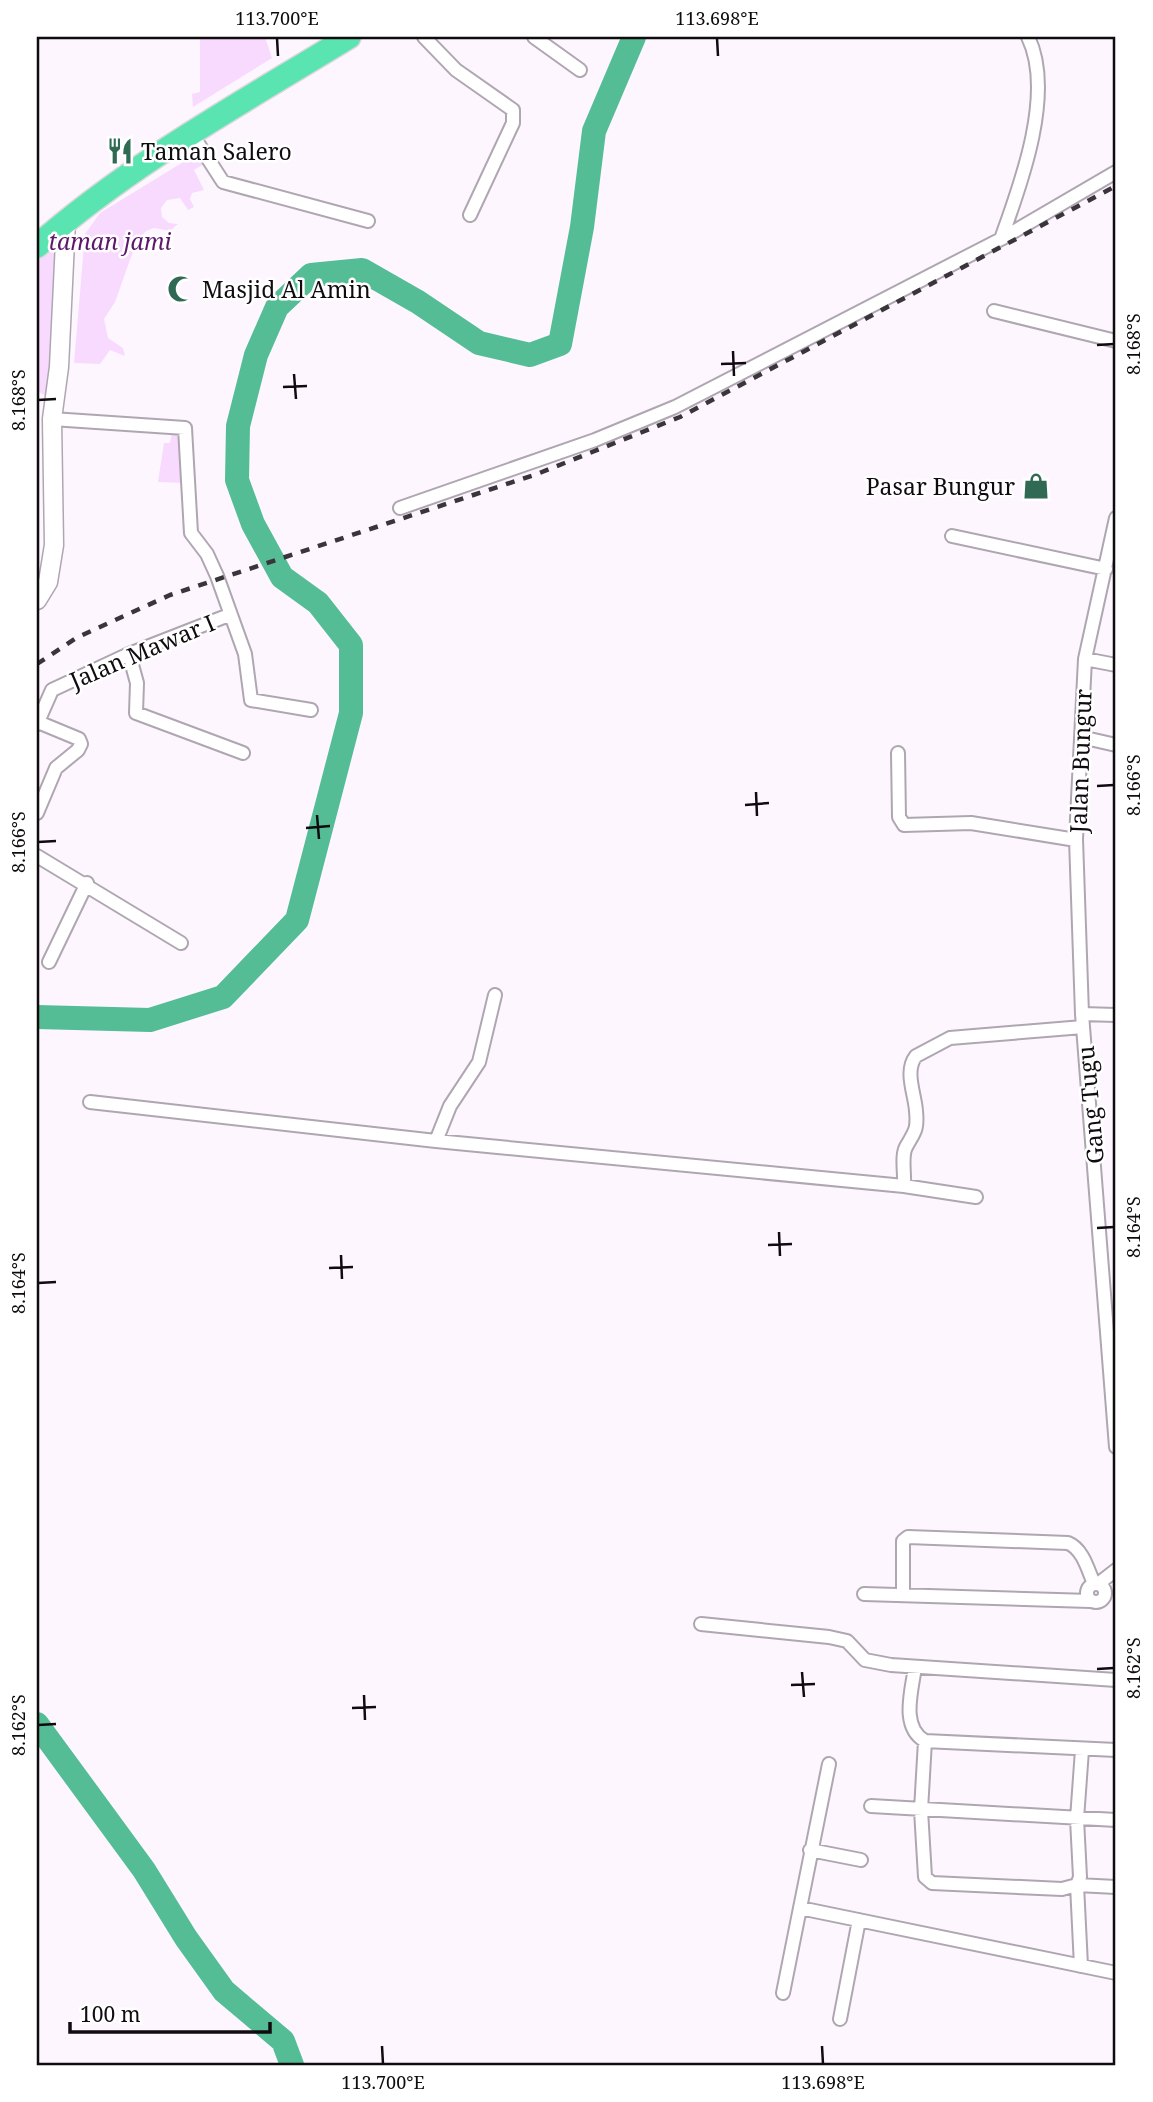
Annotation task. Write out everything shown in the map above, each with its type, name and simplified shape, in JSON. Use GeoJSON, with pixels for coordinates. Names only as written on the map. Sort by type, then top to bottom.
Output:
{"type":"FeatureCollection","features":[{"type":"Feature","properties":{"kind":"highway"},"geometry":{"type":"LineString","coordinates":[[37,246],[66,221],[192,134],[349,37]]}},
{"type":"Feature","properties":{"kind":"street"},"geometry":{"type":"LineString","coordinates":[[424,37],[456,71],[513,110],[513,123],[470,215]]}},
{"type":"Feature","properties":{"kind":"street"},"geometry":{"type":"LineString","coordinates":[[534,37],[580,70]]}},
{"type":"Feature","properties":{"kind":"street"},"geometry":{"type":"LineString","coordinates":[[1001,239],[1021,184],[1036,110],[1038,59],[1028,37]]}},
{"type":"Feature","properties":{"kind":"street"},"geometry":{"type":"LineString","coordinates":[[192,134],[223,183],[368,221]]}},
{"type":"Feature","properties":{"kind":"street"},"geometry":{"type":"LineString","coordinates":[[400,508],[595,440],[675,407],[1001,239],[1116,172]]}},
{"type":"Feature","properties":{"kind":"street"},"geometry":{"type":"LineString","coordinates":[[37,600],[48,582],[54,545],[52,419],[59,367],[66,221]]}},
{"type":"Feature","properties":{"kind":"street"},"geometry":{"type":"LineString","coordinates":[[994,311],[1116,341]]}},
{"type":"Feature","properties":{"kind":"street"},"geometry":{"type":"LineString","coordinates":[[37,407],[52,419],[185,428],[191,533],[207,554],[245,654],[253,702],[311,710]]}},
{"type":"Feature","properties":{"kind":"street","name":"Jalan Bungur"},"geometry":{"type":"LineString","coordinates":[[1082,1021],[1076,840],[1085,659],[1107,569],[1116,518]]}},
{"type":"Feature","properties":{"kind":"street"},"geometry":{"type":"LineString","coordinates":[[952,536],[1107,569]]}},
{"type":"Feature","properties":{"kind":"street","name":"Jalan Mawar I"},"geometry":{"type":"LineString","coordinates":[[37,723],[52,690],[129,654],[229,615]]}},
{"type":"Feature","properties":{"kind":"street"},"geometry":{"type":"LineString","coordinates":[[129,654],[138,683],[136,713],[243,753]]}},
{"type":"Feature","properties":{"kind":"street"},"geometry":{"type":"LineString","coordinates":[[1085,659],[1116,665]]}},
{"type":"Feature","properties":{"kind":"street"},"geometry":{"type":"LineString","coordinates":[[37,723],[79,739],[80,744],[78,750],[56,768],[37,813]]}},
{"type":"Feature","properties":{"kind":"street"},"geometry":{"type":"LineString","coordinates":[[1081,737],[1116,744]]}},
{"type":"Feature","properties":{"kind":"street"},"geometry":{"type":"LineString","coordinates":[[898,753],[899,817],[904,825],[971,823],[1076,840]]}},
{"type":"Feature","properties":{"kind":"street"},"geometry":{"type":"LineString","coordinates":[[37,856],[87,883],[181,943]]}},
{"type":"Feature","properties":{"kind":"street"},"geometry":{"type":"LineString","coordinates":[[49,962],[87,883]]}},
{"type":"Feature","properties":{"kind":"street"},"geometry":{"type":"LineString","coordinates":[[436,1140],[450,1106],[479,1062],[495,995]]}},
{"type":"Feature","properties":{"kind":"street"},"geometry":{"type":"LineString","coordinates":[[904,1186],[905,1148],[915,1136],[917,1113],[911,1076],[912,1061],[916,1056],[950,1038],[1116,1015]]}},
{"type":"Feature","properties":{"kind":"street","name":"Gang Tugu"},"geometry":{"type":"LineString","coordinates":[[1082,1021],[1111,1274],[1116,1447]]}},
{"type":"Feature","properties":{"kind":"street"},"geometry":{"type":"LineString","coordinates":[[90,1102],[436,1140],[904,1186],[976,1197]]}},
{"type":"Feature","properties":{"kind":"street"},"geometry":{"type":"LineString","coordinates":[[864,1594],[1098,1602],[1111,1599],[1105,1589],[1096,1584],[1073,1544],[908,1537],[903,1541],[903,1595]]}},
{"type":"Feature","properties":{"kind":"street"},"geometry":{"type":"LineString","coordinates":[[1090,1601],[1087,1589],[1116,1570]]}},
{"type":"Feature","properties":{"kind":"street"},"geometry":{"type":"LineString","coordinates":[[701,1624],[830,1637],[847,1641],[864,1660],[915,1667],[1116,1680]]}},
{"type":"Feature","properties":{"kind":"street"},"geometry":{"type":"LineString","coordinates":[[915,1667],[910,1727],[916,1736],[925,1741],[1082,1750],[1116,1749]]}},
{"type":"Feature","properties":{"kind":"street"},"geometry":{"type":"LineString","coordinates":[[925,1741],[922,1811],[925,1877],[929,1882],[1062,1889],[1077,1885],[1116,1887]]}},
{"type":"Feature","properties":{"kind":"street"},"geometry":{"type":"LineString","coordinates":[[1081,1966],[1077,1819],[1082,1750]]}},
{"type":"Feature","properties":{"kind":"street"},"geometry":{"type":"LineString","coordinates":[[783,1993],[829,1764]]}},
{"type":"Feature","properties":{"kind":"street"},"geometry":{"type":"LineString","coordinates":[[871,1806],[1116,1820]]}},
{"type":"Feature","properties":{"kind":"street"},"geometry":{"type":"LineString","coordinates":[[810,1850],[861,1860]]}},
{"type":"Feature","properties":{"kind":"street"},"geometry":{"type":"LineString","coordinates":[[800,1908],[1116,1973]]}},
{"type":"Feature","properties":{"kind":"street"},"geometry":{"type":"LineString","coordinates":[[840,2018],[859,1920]]}},
{"type":"Feature","properties":{"kind":"green space"},"geometry":{"type":"Polygon","coordinates":[[[200,37],[265,37],[272,58],[193,107],[192,94],[200,92],[200,37]]]}},
{"type":"Feature","properties":{"kind":"green space","name":"taman jami"},"geometry":{"type":"Polygon","coordinates":[[[198,153],[204,164],[194,170],[204,190],[192,193],[190,199],[194,207],[188,210],[180,198],[167,200],[161,208],[162,217],[169,223],[178,224],[170,231],[154,228],[146,231],[136,243],[115,302],[104,319],[108,338],[123,348],[125,356],[110,350],[100,364],[74,363],[85,234],[100,213],[198,153]]]}},
{"type":"Feature","properties":{"kind":"green space"},"geometry":{"type":"Polygon","coordinates":[[[60,238],[48,397],[37,391],[37,261],[60,238]]]}},
{"type":"Feature","properties":{"kind":"green space"},"geometry":{"type":"Polygon","coordinates":[[[172,433],[183,435],[183,483],[158,482],[164,443],[170,443],[172,433]]]}},
{"type":"Feature","properties":{"kind":"waterway"},"geometry":{"type":"LineString","coordinates":[[37,1017],[150,1020],[223,997],[297,920],[351,713],[351,645],[318,603],[282,577],[253,524],[237,480],[238,426],[256,355],[277,307],[311,275],[362,270],[418,302],[479,343],[530,355],[560,344],[582,227],[594,131],[634,37]]}},
{"type":"Feature","properties":{"kind":"waterway"},"geometry":{"type":"LineString","coordinates":[[37,1724],[144,1870],[186,1938],[224,1991],[283,2041],[292,2065]]}},
{"type":"Feature","properties":{"kind":"railway"},"geometry":{"type":"LineString","coordinates":[[37,664],[76,638],[170,595],[537,474],[680,417],[1116,186]]}},
{"type":"Feature","properties":{"kind":"place","name":"Taman Salero"},"geometry":{"type":"Point","coordinates":[120,151]}},
{"type":"Feature","properties":{"kind":"place","name":"Masjid Al Amin"},"geometry":{"type":"Point","coordinates":[181,289]}},
{"type":"Feature","properties":{"kind":"place","name":"Pasar Bungur"},"geometry":{"type":"Point","coordinates":[1036,486]}}]}
